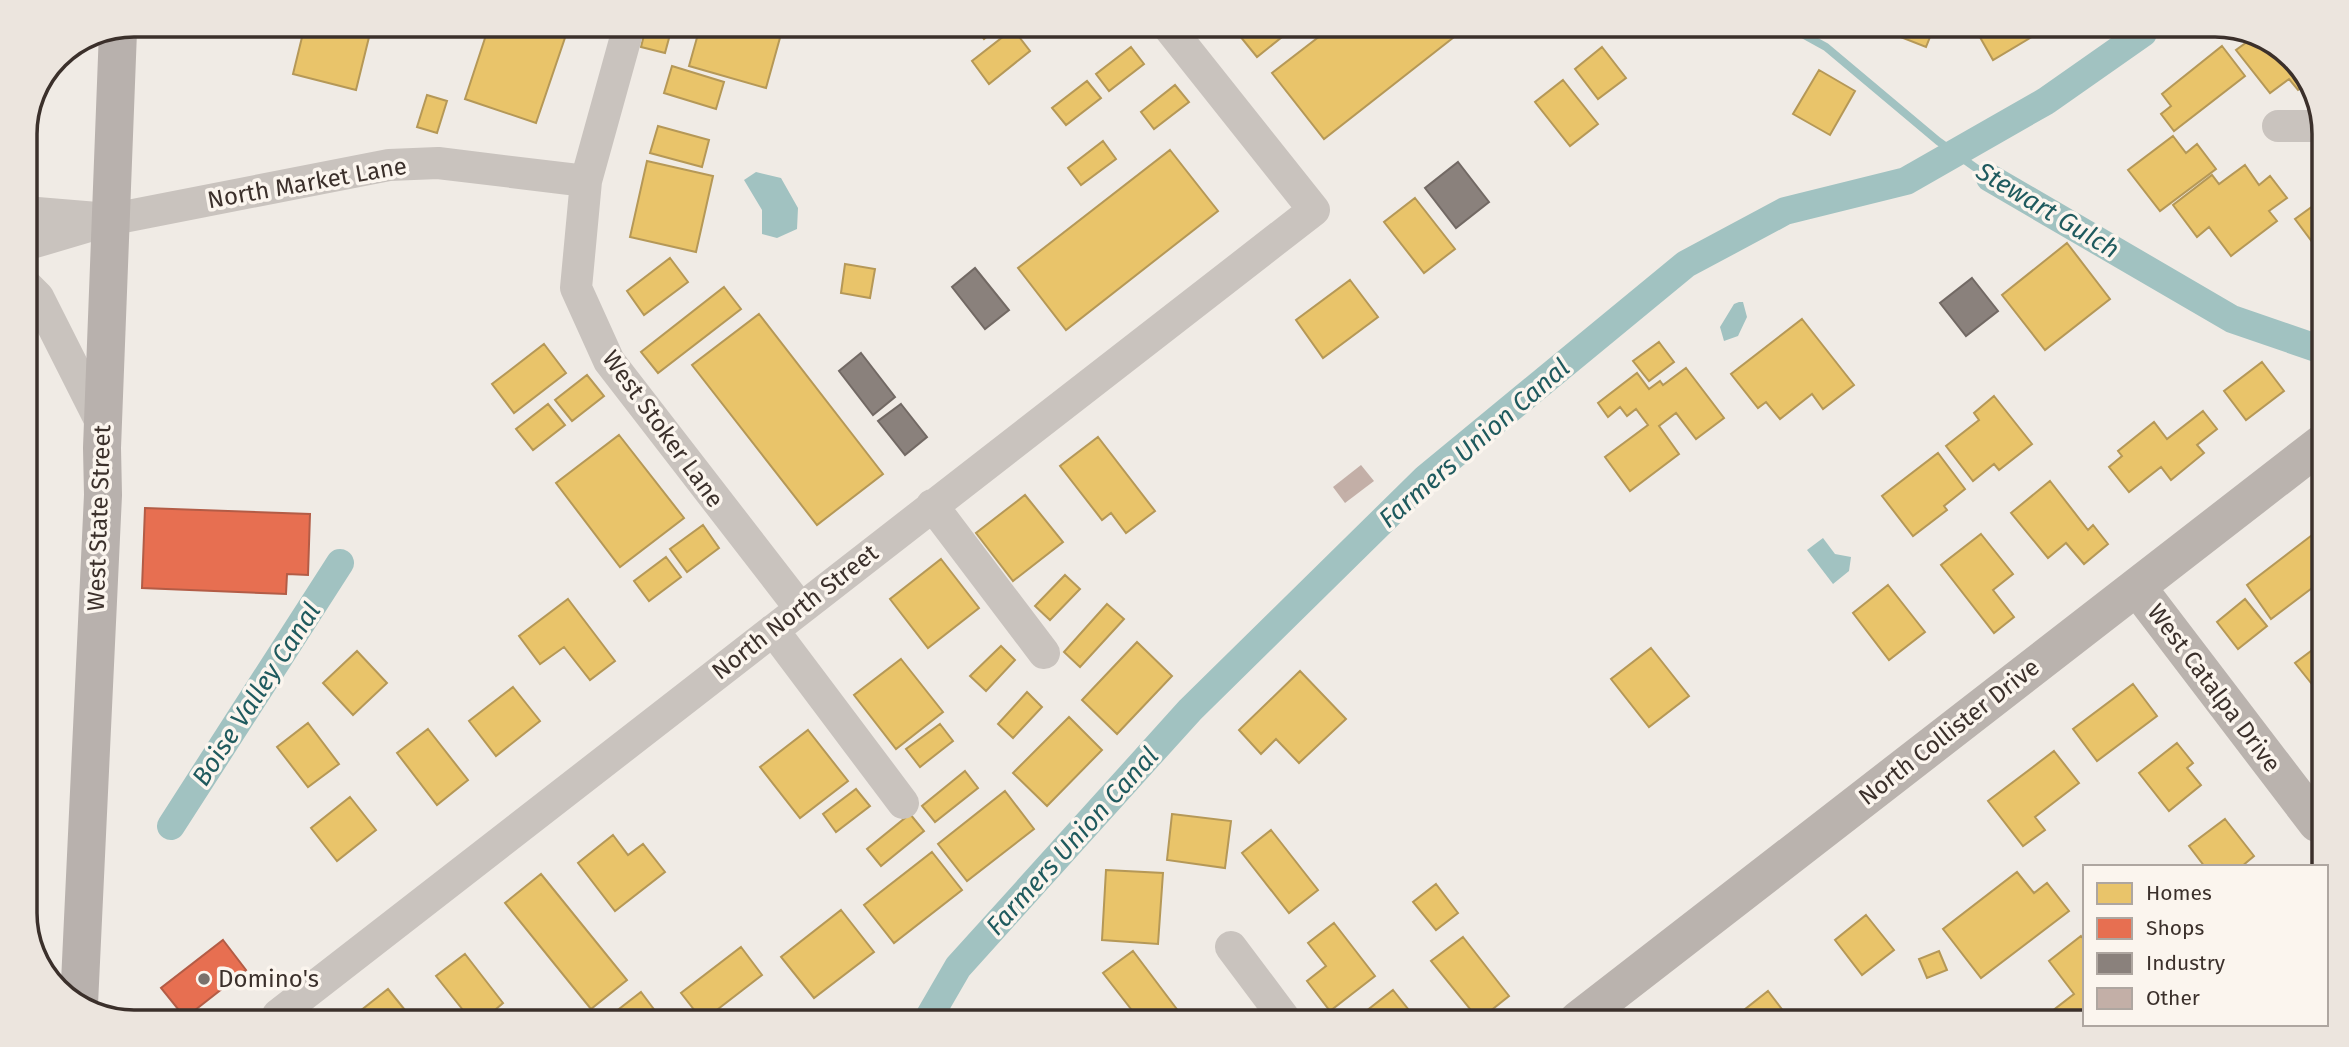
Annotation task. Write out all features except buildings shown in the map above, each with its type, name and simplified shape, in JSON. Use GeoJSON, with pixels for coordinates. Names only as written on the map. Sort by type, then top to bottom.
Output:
{"type":"FeatureCollection","features":[{"type":"Feature","properties":{"kind":"main road","name":"West State Street"},"geometry":{"type":"LineString","coordinates":[[80,993],[103,495],[103,426],[118,39]]}},
{"type":"Feature","properties":{"kind":"street","name":"West Stoker Lane"},"geometry":{"type":"LineString","coordinates":[[626,37],[586,181],[576,288],[609,361],[800,608]]}},
{"type":"Feature","properties":{"kind":"street","name":"North North Street"},"geometry":{"type":"LineString","coordinates":[[289,1010],[932,505],[1314,210],[1176,37]]}},
{"type":"Feature","properties":{"kind":"street"},"geometry":{"type":"LineString","coordinates":[[2278,126],[2312,126]]}},
{"type":"Feature","properties":{"kind":"street","name":"North Market Lane"},"geometry":{"type":"LineString","coordinates":[[113,219],[389,165],[438,163],[586,181]]}},
{"type":"Feature","properties":{"kind":"street"},"geometry":{"type":"LineString","coordinates":[[37,213],[113,219]]}},
{"type":"Feature","properties":{"kind":"street"},"geometry":{"type":"LineString","coordinates":[[37,242],[113,219]]}},
{"type":"Feature","properties":{"kind":"street"},"geometry":{"type":"LineString","coordinates":[[37,296],[103,426]]}},
{"type":"Feature","properties":{"kind":"street","name":"North Collister Drive"},"geometry":{"type":"LineString","coordinates":[[1591,1010],[2312,451]]}},
{"type":"Feature","properties":{"kind":"street"},"geometry":{"type":"LineString","coordinates":[[932,505],[1044,653]]}},
{"type":"Feature","properties":{"kind":"street","name":"West Catalpa Drive"},"geometry":{"type":"LineString","coordinates":[[2137,587],[2312,816]]}},
{"type":"Feature","properties":{"kind":"street"},"geometry":{"type":"LineString","coordinates":[[773,630],[903,803]]}},
{"type":"Feature","properties":{"kind":"street"},"geometry":{"type":"LineString","coordinates":[[1231,947],[1278,1010]]}},
{"type":"Feature","properties":{"kind":"water"},"geometry":{"type":"Polygon","coordinates":[[[756,172],[781,178],[798,208],[797,229],[777,238],[762,234],[762,210],[744,180],[756,172]]]}},
{"type":"Feature","properties":{"kind":"water"},"geometry":{"type":"Polygon","coordinates":[[[1743,302],[1747,317],[1738,336],[1724,341],[1720,327],[1734,304],[1743,302]]]}},
{"type":"Feature","properties":{"kind":"water"},"geometry":{"type":"Polygon","coordinates":[[[1823,538],[1835,554],[1851,557],[1849,571],[1833,584],[1807,550],[1823,538]]]}},
{"type":"Feature","properties":{"kind":"waterway","name":"Stewart Gulch"},"geometry":{"type":"LineString","coordinates":[[1808,37],[1826,47],[1938,141],[1990,178]]}},
{"type":"Feature","properties":{"kind":"waterway","name":"Farmers Union Canal"},"geometry":{"type":"LineString","coordinates":[[933,1010],[958,967],[1190,710],[1426,478],[1686,264],[1785,211],[1906,181],[2046,101],[2137,37]]}},
{"type":"Feature","properties":{"kind":"waterway","name":"Stewart Gulch"},"geometry":{"type":"LineString","coordinates":[[1990,178],[2232,319],[2312,347]]}},
{"type":"Feature","properties":{"kind":"waterway","name":"Boise Valley Canal"},"geometry":{"type":"LineString","coordinates":[[171,826],[340,563]]}},
{"type":"Feature","properties":{"kind":"place","name":"Domino's"},"geometry":{"type":"Point","coordinates":[204,979]}}]}
